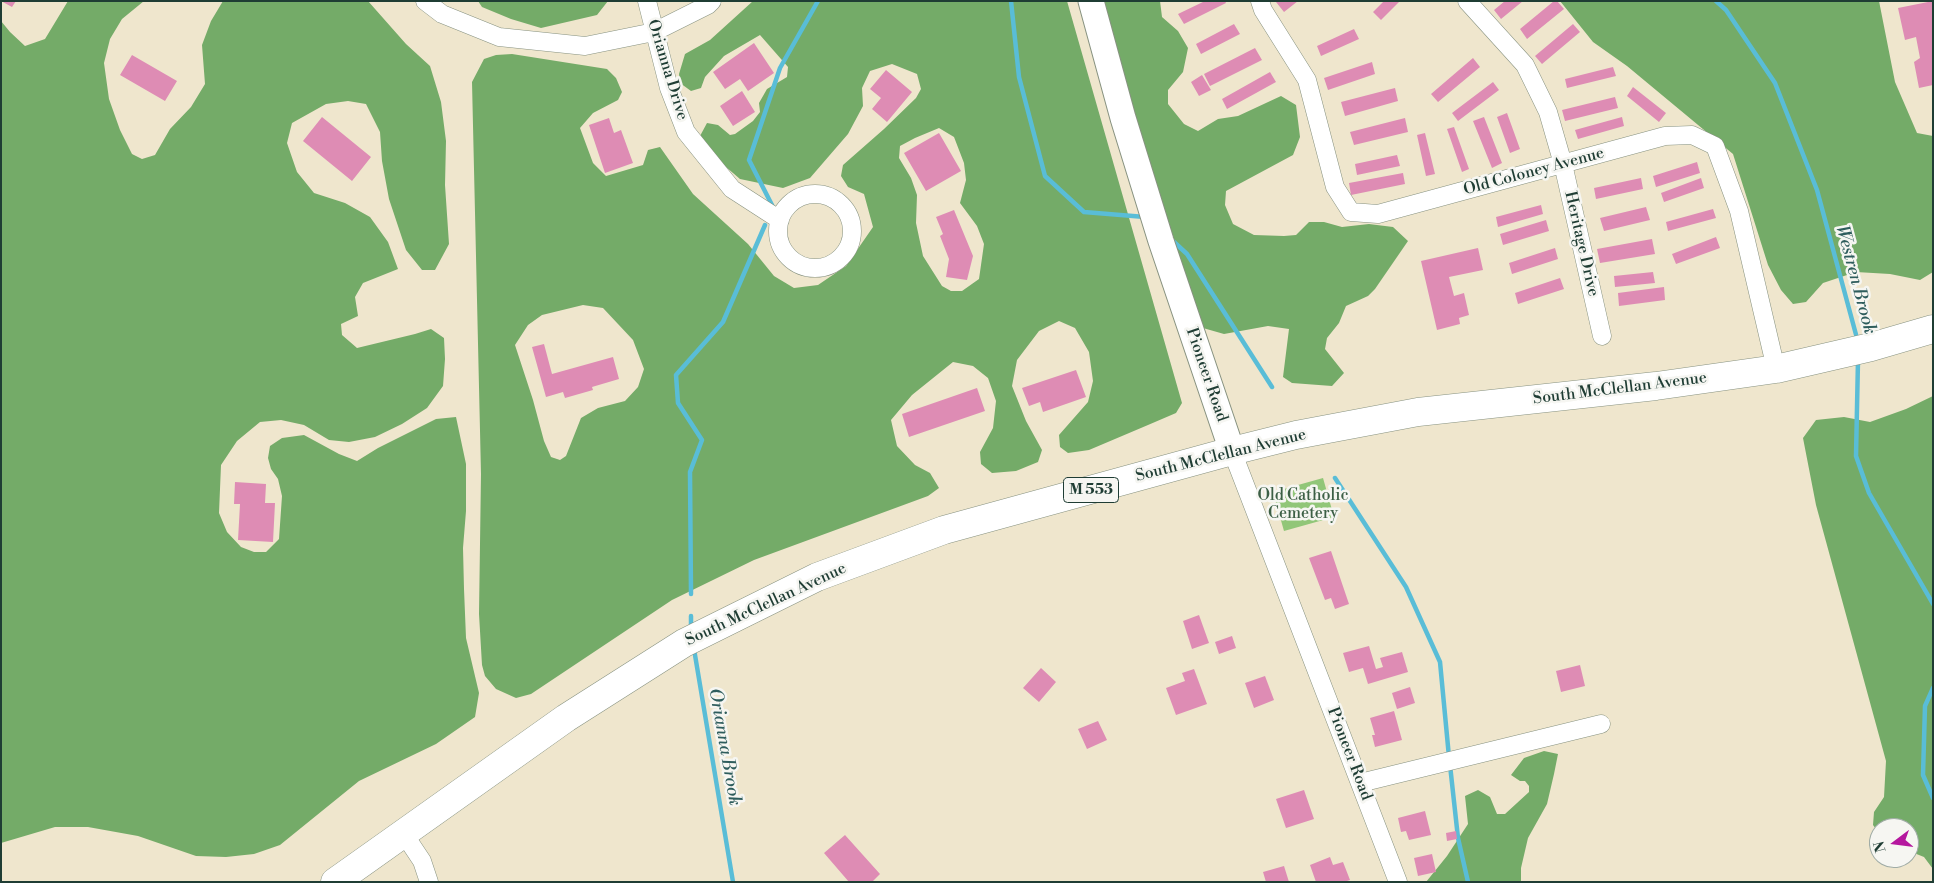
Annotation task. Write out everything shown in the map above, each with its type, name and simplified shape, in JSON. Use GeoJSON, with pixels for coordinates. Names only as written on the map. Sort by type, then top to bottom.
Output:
{"type":"FeatureCollection","features":[{"type":"Feature","properties":{"kind":"main road","name":"South McClellan Avenue"},"geometry":{"type":"LineString","coordinates":[[335,882],[566,718],[684,643],[817,577],[944,530],[1296,435],[1418,412],[1656,386],[1776,369],[1871,347],[1933,329]]}},
{"type":"Feature","properties":{"kind":"street"},"geometry":{"type":"LineString","coordinates":[[425,1],[442,14],[499,36],[585,46],[654,32],[708,5],[712,1]]}},
{"type":"Feature","properties":{"kind":"street","name":"Orianna Drive"},"geometry":{"type":"LineString","coordinates":[[647,1],[669,88],[686,132],[732,189],[780,220]]}},
{"type":"Feature","properties":{"kind":"street","name":"Pioneer Road"},"geometry":{"type":"LineString","coordinates":[[1091,1],[1123,118],[1161,241],[1232,451],[1398,882]]}},
{"type":"Feature","properties":{"kind":"street","name":"Old Coloney Avenue"},"geometry":{"type":"LineString","coordinates":[[1260,1],[1263,10],[1307,80],[1335,187],[1351,212],[1378,214],[1665,136],[1692,135],[1715,146],[1739,211],[1776,369]]}},
{"type":"Feature","properties":{"kind":"street","name":"Heritage Drive"},"geometry":{"type":"LineString","coordinates":[[1467,1],[1526,65],[1548,112],[1563,164],[1602,336]]}},
{"type":"Feature","properties":{"kind":"street"},"geometry":{"type":"LineString","coordinates":[[818,194],[831,197],[841,205],[848,215],[852,227],[851,240],[846,251],[838,260],[828,266],[805,267],[794,262],[786,254],[780,243],[778,232],[780,220],[785,209],[794,200],[806,195],[818,194]]}},
{"type":"Feature","properties":{"kind":"street"},"geometry":{"type":"LineString","coordinates":[[1360,783],[1600,724]]}},
{"type":"Feature","properties":{"kind":"street"},"geometry":{"type":"LineString","coordinates":[[404,834],[422,861],[429,882]]}},
{"type":"Feature","properties":{"kind":"green space"},"geometry":{"type":"Polygon","coordinates":[[[68,1],[144,1],[122,19],[110,39],[104,63],[109,99],[120,130],[132,154],[142,159],[155,155],[170,129],[191,107],[205,84],[202,45],[211,21],[223,1],[368,1],[406,44],[430,66],[441,102],[446,141],[445,185],[449,244],[435,270],[422,270],[406,250],[389,199],[382,161],[380,132],[366,104],[348,101],[326,104],[292,123],[287,143],[297,172],[314,193],[345,203],[370,217],[388,242],[398,269],[363,283],[355,297],[358,316],[341,324],[342,335],[357,348],[431,329],[444,338],[443,386],[427,408],[402,424],[375,437],[349,442],[329,440],[304,425],[281,420],[260,422],[237,441],[221,465],[219,513],[227,532],[241,547],[254,552],[266,552],[279,539],[282,496],[278,479],[271,469],[268,458],[270,446],[282,438],[304,435],[339,454],[357,461],[378,448],[436,419],[456,417],[466,464],[466,511],[463,548],[464,589],[466,638],[479,693],[475,717],[436,744],[359,781],[280,845],[254,854],[226,857],[196,856],[138,836],[88,827],[55,827],[1,843],[1,21],[25,46],[45,39],[68,1]]]}},
{"type":"Feature","properties":{"kind":"green space"},"geometry":{"type":"Polygon","coordinates":[[[478,1],[608,1],[597,15],[541,28],[511,19],[482,7],[478,1]]]}},
{"type":"Feature","properties":{"kind":"green space"},"geometry":{"type":"Polygon","coordinates":[[[753,1],[1067,1],[1182,403],[1176,413],[1089,450],[1068,453],[1060,447],[1059,435],[1088,402],[1093,381],[1089,352],[1075,328],[1059,321],[1039,331],[1017,360],[1012,386],[1026,421],[1042,450],[1038,462],[1016,471],[992,473],[981,464],[980,452],[993,428],[996,401],[988,378],[973,366],[953,362],[912,395],[891,420],[897,446],[915,465],[930,473],[939,488],[928,496],[754,560],[672,600],[531,694],[516,698],[496,689],[485,676],[482,665],[479,614],[481,474],[472,82],[484,59],[496,55],[512,54],[607,69],[616,78],[622,92],[618,100],[593,113],[580,128],[593,163],[606,176],[643,165],[648,150],[660,147],[693,194],[748,244],[774,276],[794,288],[818,285],[846,266],[873,227],[864,194],[848,187],[841,176],[843,165],[916,98],[921,89],[917,74],[892,64],[870,71],[862,88],[863,106],[848,134],[810,178],[783,188],[740,179],[719,161],[700,136],[707,123],[718,125],[730,135],[735,134],[753,121],[760,112],[759,103],[767,89],[787,77],[788,67],[760,35],[724,56],[705,77],[701,88],[691,91],[680,83],[679,74],[685,54],[710,40],[753,1]],[[939,128],[900,146],[899,158],[911,178],[917,195],[916,223],[923,256],[942,286],[951,291],[962,291],[979,279],[984,244],[977,226],[960,203],[966,180],[964,163],[954,137],[939,128]],[[583,305],[542,315],[528,325],[515,345],[544,441],[551,457],[560,460],[566,456],[581,418],[598,408],[625,401],[638,387],[644,369],[633,340],[603,308],[583,305]]]}},
{"type":"Feature","properties":{"kind":"green space"},"geometry":{"type":"Polygon","coordinates":[[[1100,1],[1160,1],[1162,17],[1178,31],[1188,48],[1183,72],[1168,90],[1168,104],[1184,124],[1198,131],[1218,119],[1238,116],[1281,96],[1296,105],[1300,137],[1293,155],[1226,191],[1225,205],[1233,224],[1254,235],[1284,236],[1296,235],[1309,222],[1324,222],[1342,227],[1369,224],[1393,227],[1408,241],[1375,289],[1368,296],[1346,306],[1339,323],[1327,338],[1325,349],[1344,373],[1332,386],[1292,383],[1283,377],[1289,329],[1268,326],[1224,334],[1203,328],[1176,266],[1100,1]]]}},
{"type":"Feature","properties":{"kind":"green space"},"geometry":{"type":"Polygon","coordinates":[[[1560,1],[1879,1],[1895,82],[1917,133],[1933,136],[1933,272],[1920,280],[1890,274],[1856,272],[1823,283],[1806,302],[1793,304],[1781,290],[1768,265],[1733,154],[1627,66],[1593,42],[1560,1]]]}},
{"type":"Feature","properties":{"kind":"green space"},"geometry":{"type":"Polygon","coordinates":[[[1933,396],[1933,869],[1924,857],[1919,855],[1919,818],[1874,818],[1874,812],[1884,797],[1886,761],[1816,505],[1803,438],[1816,420],[1844,417],[1870,422],[1906,409],[1933,396]]]}},
{"type":"Feature","properties":{"kind":"green space","name":"Old Catholic Cemetery"},"geometry":{"type":"Polygon","coordinates":[[[1323,478],[1334,517],[1284,531],[1273,492],[1323,478]]]}},
{"type":"Feature","properties":{"kind":"green space"},"geometry":{"type":"Polygon","coordinates":[[[1544,751],[1558,754],[1547,804],[1528,838],[1521,868],[1521,882],[1426,882],[1447,856],[1468,824],[1465,796],[1478,790],[1490,797],[1497,814],[1505,814],[1529,792],[1529,786],[1525,781],[1520,781],[1511,775],[1524,758],[1544,751]]]}},
{"type":"Feature","properties":{"kind":"building"},"geometry":{"type":"Polygon","coordinates":[[[1,1],[16,1],[12,7],[1,1]]]}},
{"type":"Feature","properties":{"kind":"building"},"geometry":{"type":"Polygon","coordinates":[[[1205,1],[1225,1],[1226,3],[1184,24],[1178,14],[1205,1]]]}},
{"type":"Feature","properties":{"kind":"building"},"geometry":{"type":"Polygon","coordinates":[[[1277,1],[1298,1],[1284,12],[1277,1]]]}},
{"type":"Feature","properties":{"kind":"building"},"geometry":{"type":"Polygon","coordinates":[[[1384,1],[1400,1],[1381,20],[1373,12],[1384,1]]]}},
{"type":"Feature","properties":{"kind":"building"},"geometry":{"type":"Polygon","coordinates":[[[1505,1],[1523,1],[1501,19],[1494,10],[1505,1]]]}},
{"type":"Feature","properties":{"kind":"building"},"geometry":{"type":"Polygon","coordinates":[[[1554,1],[1557,1],[1564,9],[1527,39],[1520,29],[1554,1]]]}},
{"type":"Feature","properties":{"kind":"building"},"geometry":{"type":"Polygon","coordinates":[[[1933,1],[1933,85],[1919,88],[1914,62],[1920,58],[1916,37],[1905,40],[1898,8],[1933,1]]]}},
{"type":"Feature","properties":{"kind":"building"},"geometry":{"type":"Polygon","coordinates":[[[1234,24],[1240,34],[1201,54],[1196,44],[1234,24]]]}},
{"type":"Feature","properties":{"kind":"building"},"geometry":{"type":"Polygon","coordinates":[[[1573,24],[1580,32],[1542,64],[1535,56],[1573,24]]]}},
{"type":"Feature","properties":{"kind":"building"},"geometry":{"type":"Polygon","coordinates":[[[1354,29],[1359,39],[1321,56],[1317,46],[1354,29]]]}},
{"type":"Feature","properties":{"kind":"building"},"geometry":{"type":"Polygon","coordinates":[[[754,43],[774,73],[748,91],[740,79],[725,89],[713,72],[754,43]]]}},
{"type":"Feature","properties":{"kind":"building"},"geometry":{"type":"Polygon","coordinates":[[[1255,48],[1262,60],[1210,86],[1204,74],[1255,48]]]}},
{"type":"Feature","properties":{"kind":"building"},"geometry":{"type":"Polygon","coordinates":[[[132,55],[177,81],[165,101],[120,75],[132,55]]]}},
{"type":"Feature","properties":{"kind":"building"},"geometry":{"type":"Polygon","coordinates":[[[1473,58],[1480,67],[1438,102],[1431,94],[1473,58]]]}},
{"type":"Feature","properties":{"kind":"building"},"geometry":{"type":"Polygon","coordinates":[[[1372,62],[1375,74],[1328,90],[1324,78],[1372,62]]]}},
{"type":"Feature","properties":{"kind":"building"},"geometry":{"type":"Polygon","coordinates":[[[1613,67],[1616,76],[1567,88],[1565,79],[1613,67]]]}},
{"type":"Feature","properties":{"kind":"building"},"geometry":{"type":"Polygon","coordinates":[[[886,70],[912,92],[887,122],[872,109],[881,98],[870,89],[886,70]]]}},
{"type":"Feature","properties":{"kind":"building"},"geometry":{"type":"Polygon","coordinates":[[[1270,72],[1276,82],[1227,109],[1222,99],[1270,72]]]}},
{"type":"Feature","properties":{"kind":"building"},"geometry":{"type":"Polygon","coordinates":[[[1202,75],[1211,90],[1199,96],[1191,82],[1202,75]]]}},
{"type":"Feature","properties":{"kind":"building"},"geometry":{"type":"Polygon","coordinates":[[[1493,82],[1499,90],[1458,121],[1452,113],[1493,82]]]}},
{"type":"Feature","properties":{"kind":"building"},"geometry":{"type":"Polygon","coordinates":[[[1633,87],[1666,113],[1659,122],[1627,96],[1633,87]]]}},
{"type":"Feature","properties":{"kind":"building"},"geometry":{"type":"Polygon","coordinates":[[[1395,88],[1398,101],[1345,116],[1341,102],[1395,88]]]}},
{"type":"Feature","properties":{"kind":"building"},"geometry":{"type":"Polygon","coordinates":[[[742,91],[755,112],[733,126],[720,106],[742,91]]]}},
{"type":"Feature","properties":{"kind":"building"},"geometry":{"type":"Polygon","coordinates":[[[1615,97],[1618,108],[1565,121],[1562,110],[1615,97]]]}},
{"type":"Feature","properties":{"kind":"building"},"geometry":{"type":"Polygon","coordinates":[[[1507,113],[1520,149],[1510,153],[1497,117],[1507,113]]]}},
{"type":"Feature","properties":{"kind":"building"},"geometry":{"type":"Polygon","coordinates":[[[322,117],[371,157],[352,181],[303,141],[322,117]]]}},
{"type":"Feature","properties":{"kind":"building"},"geometry":{"type":"Polygon","coordinates":[[[1484,117],[1502,163],[1492,168],[1473,121],[1484,117]]]}},
{"type":"Feature","properties":{"kind":"building"},"geometry":{"type":"Polygon","coordinates":[[[1622,117],[1624,126],[1578,139],[1575,130],[1622,117]]]}},
{"type":"Feature","properties":{"kind":"building"},"geometry":{"type":"Polygon","coordinates":[[[609,118],[614,133],[621,130],[633,163],[605,173],[589,125],[609,118]]]}},
{"type":"Feature","properties":{"kind":"building"},"geometry":{"type":"Polygon","coordinates":[[[1405,118],[1408,132],[1354,145],[1350,132],[1405,118]]]}},
{"type":"Feature","properties":{"kind":"building"},"geometry":{"type":"Polygon","coordinates":[[[1454,127],[1469,169],[1462,172],[1447,129],[1454,127]]]}},
{"type":"Feature","properties":{"kind":"building"},"geometry":{"type":"Polygon","coordinates":[[[939,133],[961,171],[926,191],[904,153],[939,133]]]}},
{"type":"Feature","properties":{"kind":"building"},"geometry":{"type":"Polygon","coordinates":[[[1425,133],[1435,174],[1426,176],[1417,135],[1425,133]]]}},
{"type":"Feature","properties":{"kind":"building"},"geometry":{"type":"Polygon","coordinates":[[[1397,155],[1400,166],[1357,175],[1355,164],[1397,155]]]}},
{"type":"Feature","properties":{"kind":"building"},"geometry":{"type":"Polygon","coordinates":[[[1697,162],[1700,173],[1656,187],[1653,176],[1697,162]]]}},
{"type":"Feature","properties":{"kind":"building"},"geometry":{"type":"Polygon","coordinates":[[[1403,173],[1405,184],[1351,195],[1349,183],[1403,173]]]}},
{"type":"Feature","properties":{"kind":"building"},"geometry":{"type":"Polygon","coordinates":[[[1641,178],[1643,189],[1596,199],[1594,188],[1641,178]]]}},
{"type":"Feature","properties":{"kind":"building"},"geometry":{"type":"Polygon","coordinates":[[[1701,178],[1704,188],[1664,202],[1661,193],[1701,178]]]}},
{"type":"Feature","properties":{"kind":"building"},"geometry":{"type":"Polygon","coordinates":[[[1541,205],[1543,214],[1498,227],[1496,217],[1541,205]]]}},
{"type":"Feature","properties":{"kind":"building"},"geometry":{"type":"Polygon","coordinates":[[[1646,207],[1650,220],[1604,231],[1600,218],[1646,207]]]}},
{"type":"Feature","properties":{"kind":"building"},"geometry":{"type":"Polygon","coordinates":[[[1713,209],[1716,218],[1668,231],[1666,222],[1713,209]]]}},
{"type":"Feature","properties":{"kind":"building"},"geometry":{"type":"Polygon","coordinates":[[[954,210],[973,256],[967,280],[946,277],[949,259],[940,236],[943,234],[936,217],[954,210]]]}},
{"type":"Feature","properties":{"kind":"building"},"geometry":{"type":"Polygon","coordinates":[[[1546,220],[1549,231],[1503,245],[1500,234],[1546,220]]]}},
{"type":"Feature","properties":{"kind":"building"},"geometry":{"type":"Polygon","coordinates":[[[1716,237],[1720,248],[1676,264],[1672,254],[1716,237]]]}},
{"type":"Feature","properties":{"kind":"building"},"geometry":{"type":"Polygon","coordinates":[[[1652,239],[1655,254],[1600,263],[1597,249],[1652,239]]]}},
{"type":"Feature","properties":{"kind":"building"},"geometry":{"type":"Polygon","coordinates":[[[1478,248],[1483,270],[1449,277],[1454,296],[1464,293],[1469,315],[1459,318],[1460,324],[1437,330],[1421,261],[1478,248]]]}},
{"type":"Feature","properties":{"kind":"building"},"geometry":{"type":"Polygon","coordinates":[[[1555,248],[1558,259],[1512,274],[1509,263],[1555,248]]]}},
{"type":"Feature","properties":{"kind":"building"},"geometry":{"type":"Polygon","coordinates":[[[1653,272],[1655,283],[1615,287],[1614,276],[1653,272]]]}},
{"type":"Feature","properties":{"kind":"building"},"geometry":{"type":"Polygon","coordinates":[[[1560,278],[1564,289],[1518,304],[1515,293],[1560,278]]]}},
{"type":"Feature","properties":{"kind":"building"},"geometry":{"type":"Polygon","coordinates":[[[1664,287],[1665,300],[1619,306],[1618,293],[1664,287]]]}},
{"type":"Feature","properties":{"kind":"building"},"geometry":{"type":"Polygon","coordinates":[[[544,344],[552,374],[613,357],[619,379],[592,387],[593,390],[565,398],[563,392],[546,397],[532,347],[544,344]]]}},
{"type":"Feature","properties":{"kind":"building"},"geometry":{"type":"Polygon","coordinates":[[[1076,370],[1086,397],[1043,412],[1040,402],[1029,406],[1022,388],[1076,370]]]}},
{"type":"Feature","properties":{"kind":"building"},"geometry":{"type":"Polygon","coordinates":[[[977,388],[985,411],[909,437],[902,414],[977,388]]]}},
{"type":"Feature","properties":{"kind":"building"},"geometry":{"type":"Polygon","coordinates":[[[235,482],[266,484],[265,503],[275,503],[273,542],[238,540],[240,504],[234,504],[235,482]]]}},
{"type":"Feature","properties":{"kind":"building"},"geometry":{"type":"Polygon","coordinates":[[[1331,551],[1349,604],[1335,609],[1331,598],[1325,600],[1309,558],[1331,551]]]}},
{"type":"Feature","properties":{"kind":"building"},"geometry":{"type":"Polygon","coordinates":[[[1199,615],[1209,643],[1192,649],[1183,621],[1199,615]]]}},
{"type":"Feature","properties":{"kind":"building"},"geometry":{"type":"Polygon","coordinates":[[[1232,636],[1236,648],[1219,654],[1215,642],[1232,636]]]}},
{"type":"Feature","properties":{"kind":"building"},"geometry":{"type":"Polygon","coordinates":[[[1369,646],[1376,669],[1383,667],[1380,658],[1402,652],[1408,672],[1368,684],[1363,668],[1349,672],[1343,653],[1369,646]]]}},
{"type":"Feature","properties":{"kind":"building"},"geometry":{"type":"Polygon","coordinates":[[[1580,665],[1585,686],[1561,692],[1556,671],[1580,665]]]}},
{"type":"Feature","properties":{"kind":"building"},"geometry":{"type":"Polygon","coordinates":[[[1041,668],[1056,682],[1039,702],[1023,688],[1041,668]]]}},
{"type":"Feature","properties":{"kind":"building"},"geometry":{"type":"Polygon","coordinates":[[[1194,669],[1207,704],[1176,715],[1166,688],[1185,681],[1182,673],[1194,669]]]}},
{"type":"Feature","properties":{"kind":"building"},"geometry":{"type":"Polygon","coordinates":[[[1265,676],[1274,700],[1254,708],[1245,683],[1265,676]]]}},
{"type":"Feature","properties":{"kind":"building"},"geometry":{"type":"Polygon","coordinates":[[[1410,687],[1415,703],[1397,709],[1392,693],[1410,687]]]}},
{"type":"Feature","properties":{"kind":"building"},"geometry":{"type":"Polygon","coordinates":[[[1394,711],[1402,740],[1375,747],[1372,735],[1375,735],[1370,718],[1394,711]]]}},
{"type":"Feature","properties":{"kind":"building"},"geometry":{"type":"Polygon","coordinates":[[[1098,721],[1107,740],[1087,749],[1078,729],[1098,721]]]}},
{"type":"Feature","properties":{"kind":"building"},"geometry":{"type":"Polygon","coordinates":[[[1304,790],[1314,819],[1286,828],[1276,799],[1304,790]]]}},
{"type":"Feature","properties":{"kind":"building"},"geometry":{"type":"Polygon","coordinates":[[[1425,811],[1431,835],[1409,840],[1406,831],[1401,832],[1398,818],[1425,811]]]}},
{"type":"Feature","properties":{"kind":"building"},"geometry":{"type":"Polygon","coordinates":[[[1456,831],[1457,839],[1447,841],[1446,833],[1456,831]]]}},
{"type":"Feature","properties":{"kind":"building"},"geometry":{"type":"Polygon","coordinates":[[[845,835],[880,874],[872,882],[849,882],[824,853],[845,835]]]}},
{"type":"Feature","properties":{"kind":"building"},"geometry":{"type":"Polygon","coordinates":[[[1432,854],[1436,872],[1418,876],[1414,858],[1432,854]]]}},
{"type":"Feature","properties":{"kind":"building"},"geometry":{"type":"Polygon","coordinates":[[[1330,857],[1333,865],[1343,862],[1350,880],[1344,882],[1316,882],[1310,865],[1330,857]]]}},
{"type":"Feature","properties":{"kind":"building"},"geometry":{"type":"Polygon","coordinates":[[[1284,866],[1289,882],[1266,882],[1263,872],[1284,866]]]}},
{"type":"Feature","properties":{"kind":"waterway","name":"Orianna Brook"},"geometry":{"type":"LineString","coordinates":[[773,207],[749,160],[780,68],[818,1]]}},
{"type":"Feature","properties":{"kind":"waterway"},"geometry":{"type":"LineString","coordinates":[[1011,1],[1019,77],[1045,176],[1084,212],[1145,217]]}},
{"type":"Feature","properties":{"kind":"waterway","name":"Westren Brook"},"geometry":{"type":"LineString","coordinates":[[1716,1],[1726,10],[1775,83],[1817,190],[1858,342]]}},
{"type":"Feature","properties":{"kind":"waterway","name":"Orianna Brook"},"geometry":{"type":"LineString","coordinates":[[691,594],[690,472],[702,440],[678,403],[676,375],[723,322],[765,225]]}},
{"type":"Feature","properties":{"kind":"waterway"},"geometry":{"type":"LineString","coordinates":[[1173,241],[1187,254],[1272,387]]}},
{"type":"Feature","properties":{"kind":"waterway","name":"Westren Brook"},"geometry":{"type":"LineString","coordinates":[[1858,360],[1856,456],[1869,493],[1933,604]]}},
{"type":"Feature","properties":{"kind":"waterway"},"geometry":{"type":"LineString","coordinates":[[1335,478],[1406,587],[1440,662],[1449,757]]}},
{"type":"Feature","properties":{"kind":"waterway","name":"Orianna Brook"},"geometry":{"type":"LineString","coordinates":[[691,616],[691,629]]}},
{"type":"Feature","properties":{"kind":"waterway","name":"Orianna Brook"},"geometry":{"type":"LineString","coordinates":[[694,649],[733,882]]}},
{"type":"Feature","properties":{"kind":"waterway","name":"Westren Brook"},"geometry":{"type":"LineString","coordinates":[[1933,688],[1925,706],[1923,775],[1933,798]]}},
{"type":"Feature","properties":{"kind":"waterway"},"geometry":{"type":"LineString","coordinates":[[1450,765],[1458,838],[1468,882]]}}]}
